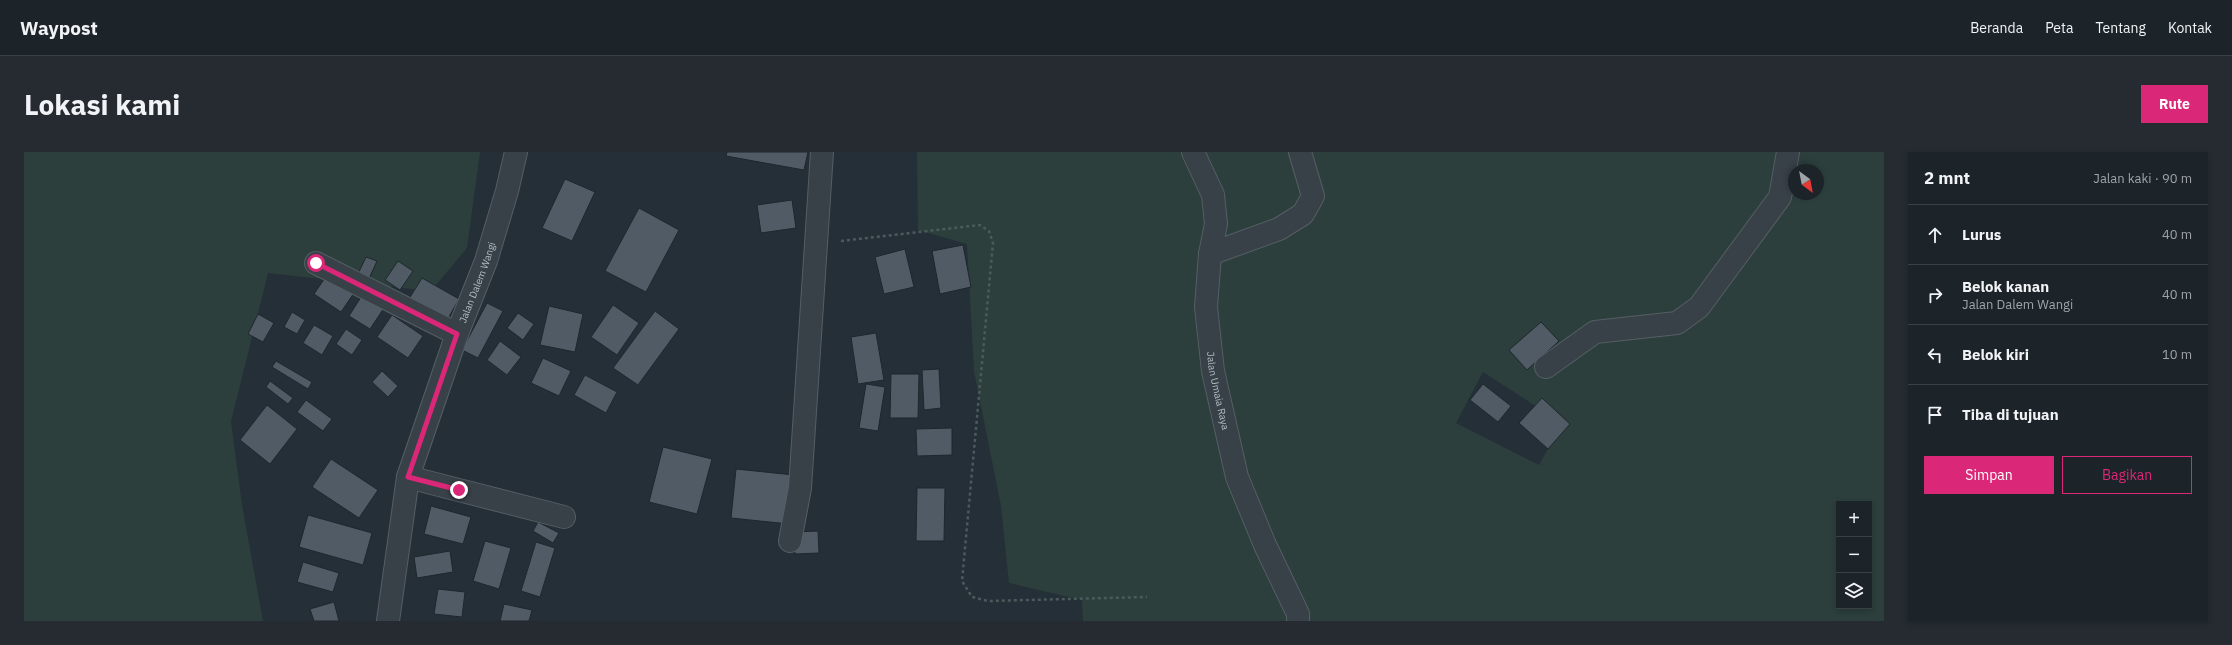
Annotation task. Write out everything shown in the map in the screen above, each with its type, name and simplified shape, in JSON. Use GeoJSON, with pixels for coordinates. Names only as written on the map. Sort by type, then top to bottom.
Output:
{"type":"FeatureCollection","features":[{"type":"Feature","properties":{"kind":"street","name":"Jalan Dalem Wangi"},"geometry":{"type":"LineString","coordinates":[[388,621],[408,477],[457,334],[486,261],[507,191],[516,152]]}},
{"type":"Feature","properties":{"kind":"street"},"geometry":{"type":"LineString","coordinates":[[790,541],[800,488],[822,152]]}},
{"type":"Feature","properties":{"kind":"street","name":"Jalan Umaia Raya"},"geometry":{"type":"LineString","coordinates":[[1193,152],[1212,195],[1216,224],[1210,254],[1206,307],[1213,371],[1237,477],[1265,545],[1298,614],[1298,621]]}},
{"type":"Feature","properties":{"kind":"street"},"geometry":{"type":"LineString","coordinates":[[1210,254],[1279,229],[1303,214],[1312,196],[1300,152]]}},
{"type":"Feature","properties":{"kind":"street"},"geometry":{"type":"LineString","coordinates":[[1546,367],[1596,332],[1677,323],[1699,307],[1780,197],[1788,152]]}},
{"type":"Feature","properties":{"kind":"street"},"geometry":{"type":"LineString","coordinates":[[316,263],[457,334]]}},
{"type":"Feature","properties":{"kind":"street"},"geometry":{"type":"LineString","coordinates":[[408,477],[564,517]]}},
{"type":"Feature","properties":{"kind":"path"},"geometry":{"type":"LineString","coordinates":[[815,243],[980,225],[989,231],[993,243],[962,581],[972,597],[988,601],[1147,597]]}},
{"type":"Feature","properties":{"kind":"green space"},"geometry":{"type":"Polygon","coordinates":[[[24,152],[480,152],[467,248],[431,291],[268,273],[231,421],[242,505],[263,621],[24,621],[24,152]]]}},
{"type":"Feature","properties":{"kind":"green space"},"geometry":{"type":"Polygon","coordinates":[[[917,152],[1884,152],[1884,621],[1083,621],[1082,600],[1009,583],[1001,506],[974,371],[967,244],[918,230],[917,152]],[[1483,372],[1456,423],[1539,465],[1562,423],[1483,372]]]}},
{"type":"Feature","properties":{"kind":"building"},"geometry":{"type":"Polygon","coordinates":[[[727,152],[808,152],[804,170],[726,156],[727,152]]]}},
{"type":"Feature","properties":{"kind":"building"},"geometry":{"type":"Polygon","coordinates":[[[565,179],[595,192],[572,241],[542,228],[565,179]]]}},
{"type":"Feature","properties":{"kind":"building"},"geometry":{"type":"Polygon","coordinates":[[[792,200],[796,228],[761,233],[757,205],[792,200]]]}},
{"type":"Feature","properties":{"kind":"building"},"geometry":{"type":"Polygon","coordinates":[[[639,208],[679,230],[646,292],[605,271],[639,208]]]}},
{"type":"Feature","properties":{"kind":"building"},"geometry":{"type":"Polygon","coordinates":[[[963,245],[971,287],[940,294],[932,251],[963,245]]]}},
{"type":"Feature","properties":{"kind":"building"},"geometry":{"type":"Polygon","coordinates":[[[905,249],[914,287],[884,294],[875,257],[905,249]]]}},
{"type":"Feature","properties":{"kind":"building"},"geometry":{"type":"Polygon","coordinates":[[[366,257],[377,261],[367,283],[356,278],[366,257]]]}},
{"type":"Feature","properties":{"kind":"building"},"geometry":{"type":"Polygon","coordinates":[[[398,261],[413,271],[400,290],[385,280],[398,261]]]}},
{"type":"Feature","properties":{"kind":"building"},"geometry":{"type":"Polygon","coordinates":[[[327,275],[354,293],[341,312],[314,294],[327,275]]]}},
{"type":"Feature","properties":{"kind":"building"},"geometry":{"type":"Polygon","coordinates":[[[422,278],[459,299],[445,324],[407,302],[422,278]]]}},
{"type":"Feature","properties":{"kind":"building"},"geometry":{"type":"Polygon","coordinates":[[[363,294],[384,308],[370,329],[349,316],[363,294]]]}},
{"type":"Feature","properties":{"kind":"building"},"geometry":{"type":"Polygon","coordinates":[[[487,303],[503,311],[478,358],[462,350],[487,303]]]}},
{"type":"Feature","properties":{"kind":"building"},"geometry":{"type":"Polygon","coordinates":[[[613,305],[639,323],[617,355],[591,337],[613,305]]]}},
{"type":"Feature","properties":{"kind":"building"},"geometry":{"type":"Polygon","coordinates":[[[549,306],[583,314],[575,352],[540,345],[549,306]]]}},
{"type":"Feature","properties":{"kind":"building"},"geometry":{"type":"Polygon","coordinates":[[[655,311],[679,329],[638,385],[613,368],[655,311]]]}},
{"type":"Feature","properties":{"kind":"building"},"geometry":{"type":"Polygon","coordinates":[[[292,312],[305,320],[297,334],[284,327],[292,312]]]}},
{"type":"Feature","properties":{"kind":"building"},"geometry":{"type":"Polygon","coordinates":[[[518,313],[534,324],[523,340],[507,328],[518,313]]]}},
{"type":"Feature","properties":{"kind":"building"},"geometry":{"type":"Polygon","coordinates":[[[258,314],[274,323],[263,342],[248,334],[258,314]]]}},
{"type":"Feature","properties":{"kind":"building"},"geometry":{"type":"Polygon","coordinates":[[[392,315],[423,336],[408,358],[377,337],[392,315]]]}},
{"type":"Feature","properties":{"kind":"building"},"geometry":{"type":"Polygon","coordinates":[[[1541,322],[1559,341],[1527,370],[1509,350],[1541,322]]]}},
{"type":"Feature","properties":{"kind":"building"},"geometry":{"type":"Polygon","coordinates":[[[314,325],[333,336],[322,355],[303,343],[314,325]]]}},
{"type":"Feature","properties":{"kind":"building"},"geometry":{"type":"Polygon","coordinates":[[[346,329],[362,340],[352,355],[336,344],[346,329]]]}},
{"type":"Feature","properties":{"kind":"building"},"geometry":{"type":"Polygon","coordinates":[[[876,333],[884,380],[858,384],[851,337],[876,333]]]}},
{"type":"Feature","properties":{"kind":"building"},"geometry":{"type":"Polygon","coordinates":[[[500,341],[521,357],[507,375],[487,360],[500,341]]]}},
{"type":"Feature","properties":{"kind":"building"},"geometry":{"type":"Polygon","coordinates":[[[543,358],[571,371],[559,396],[531,383],[543,358]]]}},
{"type":"Feature","properties":{"kind":"building"},"geometry":{"type":"Polygon","coordinates":[[[276,361],[312,382],[308,389],[272,367],[276,361]]]}},
{"type":"Feature","properties":{"kind":"building"},"geometry":{"type":"Polygon","coordinates":[[[939,369],[941,408],[924,410],[922,370],[939,369]]]}},
{"type":"Feature","properties":{"kind":"building"},"geometry":{"type":"Polygon","coordinates":[[[382,371],[398,386],[388,397],[372,382],[382,371]]]}},
{"type":"Feature","properties":{"kind":"building"},"geometry":{"type":"Polygon","coordinates":[[[891,374],[919,374],[918,418],[890,418],[891,374]]]}},
{"type":"Feature","properties":{"kind":"building"},"geometry":{"type":"Polygon","coordinates":[[[585,375],[617,392],[606,413],[574,395],[585,375]]]}},
{"type":"Feature","properties":{"kind":"building"},"geometry":{"type":"Polygon","coordinates":[[[270,381],[293,398],[288,404],[266,387],[270,381]]]}},
{"type":"Feature","properties":{"kind":"building"},"geometry":{"type":"Polygon","coordinates":[[[866,384],[885,387],[878,431],[859,428],[866,384]]]}},
{"type":"Feature","properties":{"kind":"building"},"geometry":{"type":"Polygon","coordinates":[[[1483,384],[1511,406],[1498,422],[1470,400],[1483,384]]]}},
{"type":"Feature","properties":{"kind":"building"},"geometry":{"type":"Polygon","coordinates":[[[1542,398],[1570,424],[1548,449],[1519,423],[1542,398]]]}},
{"type":"Feature","properties":{"kind":"building"},"geometry":{"type":"Polygon","coordinates":[[[306,400],[332,419],[323,431],[297,412],[306,400]]]}},
{"type":"Feature","properties":{"kind":"building"},"geometry":{"type":"Polygon","coordinates":[[[267,405],[297,429],[270,464],[240,440],[267,405]]]}},
{"type":"Feature","properties":{"kind":"building"},"geometry":{"type":"Polygon","coordinates":[[[952,428],[952,455],[917,456],[916,429],[952,428]]]}},
{"type":"Feature","properties":{"kind":"building"},"geometry":{"type":"Polygon","coordinates":[[[663,447],[712,459],[697,514],[649,502],[663,447]]]}},
{"type":"Feature","properties":{"kind":"building"},"geometry":{"type":"Polygon","coordinates":[[[331,459],[378,490],[359,518],[312,487],[331,459]]]}},
{"type":"Feature","properties":{"kind":"building"},"geometry":{"type":"Polygon","coordinates":[[[736,469],[794,475],[789,524],[731,518],[736,469]]]}},
{"type":"Feature","properties":{"kind":"building"},"geometry":{"type":"Polygon","coordinates":[[[917,488],[945,488],[944,541],[916,541],[917,488]]]}},
{"type":"Feature","properties":{"kind":"building"},"geometry":{"type":"Polygon","coordinates":[[[431,506],[471,517],[463,544],[424,534],[431,506]]]}},
{"type":"Feature","properties":{"kind":"building"},"geometry":{"type":"Polygon","coordinates":[[[308,515],[372,533],[363,565],[299,547],[308,515]]]}},
{"type":"Feature","properties":{"kind":"building"},"geometry":{"type":"Polygon","coordinates":[[[538,522],[559,533],[553,543],[533,531],[538,522]]]}},
{"type":"Feature","properties":{"kind":"building"},"geometry":{"type":"Polygon","coordinates":[[[818,531],[819,553],[795,554],[794,532],[818,531]]]}},
{"type":"Feature","properties":{"kind":"building"},"geometry":{"type":"Polygon","coordinates":[[[485,541],[511,548],[499,589],[473,581],[485,541]]]}},
{"type":"Feature","properties":{"kind":"building"},"geometry":{"type":"Polygon","coordinates":[[[536,542],[555,548],[540,597],[521,591],[536,542]]]}},
{"type":"Feature","properties":{"kind":"building"},"geometry":{"type":"Polygon","coordinates":[[[450,551],[453,572],[417,578],[414,557],[450,551]]]}},
{"type":"Feature","properties":{"kind":"building"},"geometry":{"type":"Polygon","coordinates":[[[303,562],[339,573],[333,592],[297,582],[303,562]]]}},
{"type":"Feature","properties":{"kind":"building"},"geometry":{"type":"Polygon","coordinates":[[[438,589],[465,592],[462,617],[434,614],[438,589]]]}},
{"type":"Feature","properties":{"kind":"building"},"geometry":{"type":"Polygon","coordinates":[[[334,602],[339,621],[314,621],[310,609],[334,602]]]}},
{"type":"Feature","properties":{"kind":"building"},"geometry":{"type":"Polygon","coordinates":[[[504,604],[532,610],[529,621],[500,621],[504,604]]]}},
{"type":"Feature","properties":{"kind":"route"},"geometry":{"type":"LineString","coordinates":[[316,263],[457,334],[408,477],[459,490]]}}]}
